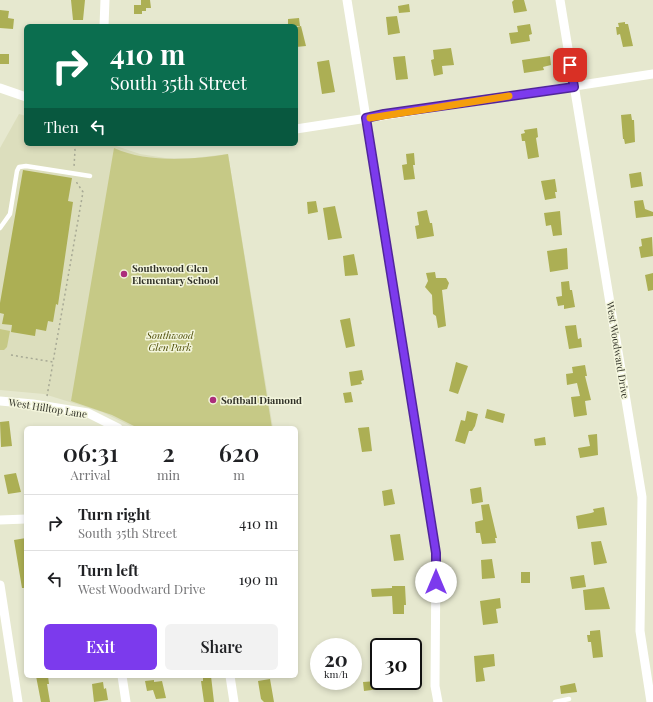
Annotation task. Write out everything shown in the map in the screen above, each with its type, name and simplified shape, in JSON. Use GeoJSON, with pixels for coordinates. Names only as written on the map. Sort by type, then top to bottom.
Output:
{"type":"FeatureCollection","features":[{"type":"Feature","properties":{"kind":"street"},"geometry":{"type":"LineString","coordinates":[[104,24],[105,0]]}},
{"type":"Feature","properties":{"kind":"street"},"geometry":{"type":"LineString","coordinates":[[348,0],[436,553],[435,686],[438,702]]}},
{"type":"Feature","properties":{"kind":"street","name":"West Woodward Drive"},"geometry":{"type":"LineString","coordinates":[[560,0],[642,497],[640,631],[651,702]]}},
{"type":"Feature","properties":{"kind":"street"},"geometry":{"type":"LineString","coordinates":[[298,129],[653,74]]}},
{"type":"Feature","properties":{"kind":"street"},"geometry":{"type":"LineString","coordinates":[[0,88],[24,96]]}},
{"type":"Feature","properties":{"kind":"street","name":"West Hilltop Lane"},"geometry":{"type":"LineString","coordinates":[[0,401],[33,404],[88,413],[114,426]]}},
{"type":"Feature","properties":{"kind":"street"},"geometry":{"type":"LineString","coordinates":[[0,520],[24,519]]}},
{"type":"Feature","properties":{"kind":"street"},"geometry":{"type":"LineString","coordinates":[[0,585],[18,702]]}},
{"type":"Feature","properties":{"kind":"street"},"geometry":{"type":"LineString","coordinates":[[122,678],[126,702]]}},
{"type":"Feature","properties":{"kind":"street"},"geometry":{"type":"LineString","coordinates":[[230,678],[234,702]]}},
{"type":"Feature","properties":{"kind":"lane"},"geometry":{"type":"LineString","coordinates":[[0,228],[10,214],[17,171],[19,167],[26,166],[90,176]]}},
{"type":"Feature","properties":{"kind":"lane"},"geometry":{"type":"LineString","coordinates":[[555,702],[569,699]]}},
{"type":"Feature","properties":{"kind":"path"},"geometry":{"type":"LineString","coordinates":[[74,146],[74,159]]}},
{"type":"Feature","properties":{"kind":"path"},"geometry":{"type":"LineString","coordinates":[[47,396],[82,192],[72,176]]}},
{"type":"Feature","properties":{"kind":"path"},"geometry":{"type":"LineString","coordinates":[[10,355],[54,362]]}},
{"type":"Feature","properties":{"kind":"shaded area","name":"Southwood Glen Park"},"geometry":{"type":"Polygon","coordinates":[[[19,114],[24,115],[24,146],[116,146],[140,154],[165,158],[194,158],[228,154],[273,426],[131,426],[102,412],[44,394],[0,390],[0,148],[19,114]]]}},
{"type":"Feature","properties":{"kind":"green space","name":"Southwood Glen Park"},"geometry":{"type":"Polygon","coordinates":[[[114,148],[140,156],[170,159],[200,158],[228,154],[272,426],[134,426],[112,415],[71,401],[114,148]]]}},
{"type":"Feature","properties":{"kind":"green space"},"geometry":{"type":"Polygon","coordinates":[[[0,329],[10,331],[7,347],[4,350],[0,350],[0,329]]]}},
{"type":"Feature","properties":{"kind":"building"},"geometry":{"type":"Polygon","coordinates":[[[71,0],[85,0],[83,20],[73,20],[71,0]]]}},
{"type":"Feature","properties":{"kind":"building"},"geometry":{"type":"Polygon","coordinates":[[[141,0],[150,0],[151,8],[146,8],[146,11],[142,11],[142,14],[134,14],[134,5],[141,5],[141,0]]]}},
{"type":"Feature","properties":{"kind":"building"},"geometry":{"type":"Polygon","coordinates":[[[514,0],[524,0],[527,11],[514,13],[512,2],[514,0]]]}},
{"type":"Feature","properties":{"kind":"building"},"geometry":{"type":"Polygon","coordinates":[[[409,4],[410,12],[399,13],[398,6],[409,4]]]}},
{"type":"Feature","properties":{"kind":"building"},"geometry":{"type":"Polygon","coordinates":[[[0,10],[9,11],[8,18],[14,19],[13,29],[0,28],[0,10]]]}},
{"type":"Feature","properties":{"kind":"building"},"geometry":{"type":"Polygon","coordinates":[[[397,16],[400,33],[388,35],[386,17],[397,16]]]}},
{"type":"Feature","properties":{"kind":"building"},"geometry":{"type":"Polygon","coordinates":[[[299,18],[300,26],[298,26],[298,24],[288,24],[288,19],[299,18]]]}},
{"type":"Feature","properties":{"kind":"building"},"geometry":{"type":"Polygon","coordinates":[[[625,22],[625,24],[628,24],[633,46],[623,47],[620,34],[617,35],[616,27],[619,27],[618,23],[625,22]]]}},
{"type":"Feature","properties":{"kind":"building"},"geometry":{"type":"Polygon","coordinates":[[[530,24],[532,34],[529,35],[530,41],[511,44],[509,33],[518,32],[517,26],[530,24]]]}},
{"type":"Feature","properties":{"kind":"building"},"geometry":{"type":"Polygon","coordinates":[[[301,26],[306,46],[298,47],[298,27],[301,26]]]}},
{"type":"Feature","properties":{"kind":"building"},"geometry":{"type":"Polygon","coordinates":[[[451,48],[454,65],[442,66],[443,74],[434,76],[431,60],[434,59],[433,50],[451,48]]]}},
{"type":"Feature","properties":{"kind":"building"},"geometry":{"type":"Polygon","coordinates":[[[0,54],[9,54],[9,64],[0,64],[0,54]]]}},
{"type":"Feature","properties":{"kind":"building"},"geometry":{"type":"Polygon","coordinates":[[[405,56],[408,79],[396,80],[393,57],[405,56]]]}},
{"type":"Feature","properties":{"kind":"building"},"geometry":{"type":"Polygon","coordinates":[[[550,56],[551,65],[543,67],[544,70],[524,73],[522,60],[550,56]]]}},
{"type":"Feature","properties":{"kind":"building"},"geometry":{"type":"Polygon","coordinates":[[[329,60],[335,92],[322,94],[317,62],[329,60]]]}},
{"type":"Feature","properties":{"kind":"building"},"geometry":{"type":"Polygon","coordinates":[[[631,114],[632,120],[634,120],[635,142],[625,144],[623,139],[621,115],[631,114]]]}},
{"type":"Feature","properties":{"kind":"building"},"geometry":{"type":"Polygon","coordinates":[[[537,128],[538,137],[536,138],[539,157],[528,159],[525,141],[522,141],[521,134],[525,133],[524,130],[537,128]]]}},
{"type":"Feature","properties":{"kind":"building"},"geometry":{"type":"Polygon","coordinates":[[[414,153],[415,165],[413,165],[415,179],[404,180],[402,165],[407,164],[406,154],[414,153]]]}},
{"type":"Feature","properties":{"kind":"building"},"geometry":{"type":"Polygon","coordinates":[[[23,170],[72,178],[68,201],[73,202],[58,305],[56,304],[53,322],[48,321],[46,331],[36,329],[35,336],[11,332],[12,325],[2,324],[4,314],[0,313],[0,303],[23,170]]]}},
{"type":"Feature","properties":{"kind":"building"},"geometry":{"type":"Polygon","coordinates":[[[641,172],[643,186],[631,188],[629,174],[641,172]]]}},
{"type":"Feature","properties":{"kind":"building"},"geometry":{"type":"Polygon","coordinates":[[[555,179],[557,192],[555,192],[556,198],[545,200],[541,181],[555,179]]]}},
{"type":"Feature","properties":{"kind":"building"},"geometry":{"type":"Polygon","coordinates":[[[643,200],[645,209],[653,212],[653,216],[636,218],[634,201],[643,200]]]}},
{"type":"Feature","properties":{"kind":"building"},"geometry":{"type":"Polygon","coordinates":[[[316,201],[318,212],[308,214],[307,202],[316,201]]]}},
{"type":"Feature","properties":{"kind":"building"},"geometry":{"type":"Polygon","coordinates":[[[335,206],[342,238],[328,240],[323,208],[335,206]]]}},
{"type":"Feature","properties":{"kind":"building"},"geometry":{"type":"Polygon","coordinates":[[[427,210],[430,223],[432,223],[434,236],[417,239],[415,226],[419,225],[417,212],[427,210]]]}},
{"type":"Feature","properties":{"kind":"building"},"geometry":{"type":"Polygon","coordinates":[[[560,211],[562,235],[553,236],[551,225],[546,226],[544,213],[560,211]]]}},
{"type":"Feature","properties":{"kind":"building"},"geometry":{"type":"Polygon","coordinates":[[[652,237],[653,256],[641,258],[639,247],[642,246],[641,239],[652,237]]]}},
{"type":"Feature","properties":{"kind":"building"},"geometry":{"type":"Polygon","coordinates":[[[567,248],[568,269],[550,272],[547,251],[567,248]]]}},
{"type":"Feature","properties":{"kind":"building"},"geometry":{"type":"Polygon","coordinates":[[[354,254],[358,275],[345,276],[343,256],[354,254]]]}},
{"type":"Feature","properties":{"kind":"building"},"geometry":{"type":"Polygon","coordinates":[[[435,272],[436,278],[446,278],[449,283],[447,289],[442,290],[446,326],[438,328],[436,316],[433,314],[432,295],[425,287],[428,281],[426,273],[435,272]]]}},
{"type":"Feature","properties":{"kind":"building"},"geometry":{"type":"Polygon","coordinates":[[[653,273],[653,290],[648,291],[645,275],[653,273]]]}},
{"type":"Feature","properties":{"kind":"building"},"geometry":{"type":"Polygon","coordinates":[[[569,281],[575,307],[564,309],[564,305],[558,306],[556,297],[562,296],[561,282],[569,281]]]}},
{"type":"Feature","properties":{"kind":"building"},"geometry":{"type":"Polygon","coordinates":[[[350,318],[355,346],[346,348],[340,320],[350,318]]]}},
{"type":"Feature","properties":{"kind":"building"},"geometry":{"type":"Polygon","coordinates":[[[576,325],[578,339],[581,338],[582,347],[569,349],[565,326],[576,325]]]}},
{"type":"Feature","properties":{"kind":"building"},"geometry":{"type":"Polygon","coordinates":[[[456,362],[468,366],[458,394],[449,391],[456,362]]]}},
{"type":"Feature","properties":{"kind":"building"},"geometry":{"type":"Polygon","coordinates":[[[585,365],[587,376],[585,376],[591,400],[585,401],[587,415],[574,417],[571,397],[580,396],[577,383],[567,385],[566,374],[573,373],[572,367],[585,365]]]}},
{"type":"Feature","properties":{"kind":"building"},"geometry":{"type":"Polygon","coordinates":[[[362,370],[364,380],[361,381],[362,384],[351,386],[349,372],[362,370]]]}},
{"type":"Feature","properties":{"kind":"building"},"geometry":{"type":"Polygon","coordinates":[[[351,392],[353,402],[345,403],[343,393],[351,392]]]}},
{"type":"Feature","properties":{"kind":"building"},"geometry":{"type":"Polygon","coordinates":[[[487,409],[505,414],[503,423],[485,418],[487,409]]]}},
{"type":"Feature","properties":{"kind":"building"},"geometry":{"type":"Polygon","coordinates":[[[467,411],[478,414],[475,426],[472,431],[469,431],[465,444],[455,441],[461,420],[465,421],[467,411]]]}},
{"type":"Feature","properties":{"kind":"building"},"geometry":{"type":"Polygon","coordinates":[[[9,421],[12,446],[1,447],[0,422],[9,421]]]}},
{"type":"Feature","properties":{"kind":"building"},"geometry":{"type":"Polygon","coordinates":[[[369,427],[372,451],[362,452],[358,428],[369,427]]]}},
{"type":"Feature","properties":{"kind":"building"},"geometry":{"type":"Polygon","coordinates":[[[597,434],[598,455],[580,458],[578,448],[590,446],[588,435],[597,434]]]}},
{"type":"Feature","properties":{"kind":"building"},"geometry":{"type":"Polygon","coordinates":[[[545,437],[546,445],[535,446],[534,439],[545,437]]]}},
{"type":"Feature","properties":{"kind":"building"},"geometry":{"type":"Polygon","coordinates":[[[16,473],[21,492],[8,494],[4,475],[16,473]]]}},
{"type":"Feature","properties":{"kind":"building"},"geometry":{"type":"Polygon","coordinates":[[[481,487],[483,502],[472,504],[470,489],[481,487]]]}},
{"type":"Feature","properties":{"kind":"building"},"geometry":{"type":"Polygon","coordinates":[[[392,489],[395,504],[384,506],[382,491],[392,489]]]}},
{"type":"Feature","properties":{"kind":"building"},"geometry":{"type":"Polygon","coordinates":[[[489,504],[497,538],[495,538],[496,543],[482,544],[480,533],[476,533],[475,522],[483,520],[481,505],[489,504]]]}},
{"type":"Feature","properties":{"kind":"building"},"geometry":{"type":"Polygon","coordinates":[[[604,507],[607,525],[578,529],[576,516],[591,513],[594,512],[593,509],[604,507]]]}},
{"type":"Feature","properties":{"kind":"building"},"geometry":{"type":"Polygon","coordinates":[[[400,534],[404,560],[394,561],[390,535],[400,534]]]}},
{"type":"Feature","properties":{"kind":"building"},"geometry":{"type":"Polygon","coordinates":[[[24,538],[24,588],[22,588],[14,540],[24,538]]]}},
{"type":"Feature","properties":{"kind":"building"},"geometry":{"type":"Polygon","coordinates":[[[601,541],[607,563],[594,565],[591,542],[601,541]]]}},
{"type":"Feature","properties":{"kind":"building"},"geometry":{"type":"Polygon","coordinates":[[[492,559],[495,578],[482,579],[481,560],[492,559]]]}},
{"type":"Feature","properties":{"kind":"building"},"geometry":{"type":"Polygon","coordinates":[[[521,572],[530,572],[530,583],[521,583],[521,572]]]}},
{"type":"Feature","properties":{"kind":"building"},"geometry":{"type":"Polygon","coordinates":[[[584,575],[586,587],[572,589],[570,577],[584,575]]]}},
{"type":"Feature","properties":{"kind":"building"},"geometry":{"type":"Polygon","coordinates":[[[392,586],[405,586],[406,605],[404,605],[404,614],[393,614],[392,596],[372,597],[371,589],[392,588],[392,586]]]}},
{"type":"Feature","properties":{"kind":"building"},"geometry":{"type":"Polygon","coordinates":[[[604,587],[610,609],[585,610],[583,590],[604,587]]]}},
{"type":"Feature","properties":{"kind":"building"},"geometry":{"type":"Polygon","coordinates":[[[500,598],[501,608],[496,609],[498,623],[483,625],[480,601],[500,598]]]}},
{"type":"Feature","properties":{"kind":"building"},"geometry":{"type":"Polygon","coordinates":[[[600,630],[603,657],[593,658],[591,642],[588,642],[587,635],[590,635],[590,631],[600,630]]]}},
{"type":"Feature","properties":{"kind":"building"},"geometry":{"type":"Polygon","coordinates":[[[494,654],[495,666],[483,668],[485,681],[476,682],[474,656],[494,654]]]}},
{"type":"Feature","properties":{"kind":"building"},"geometry":{"type":"Polygon","coordinates":[[[36,678],[48,678],[49,684],[47,684],[50,702],[41,702],[36,678]]]}},
{"type":"Feature","properties":{"kind":"building"},"geometry":{"type":"Polygon","coordinates":[[[203,678],[211,678],[214,702],[204,702],[201,681],[203,681],[203,678]]]}},
{"type":"Feature","properties":{"kind":"building"},"geometry":{"type":"Polygon","coordinates":[[[270,679],[274,702],[264,702],[261,699],[258,681],[270,679]]]}},
{"type":"Feature","properties":{"kind":"building"},"geometry":{"type":"Polygon","coordinates":[[[154,680],[154,682],[162,681],[166,698],[156,699],[153,690],[147,691],[145,681],[154,680]]]}},
{"type":"Feature","properties":{"kind":"building"},"geometry":{"type":"Polygon","coordinates":[[[103,682],[104,689],[106,688],[108,700],[94,702],[92,684],[103,682]]]}},
{"type":"Feature","properties":{"kind":"building"},"geometry":{"type":"Polygon","coordinates":[[[363,682],[370,682],[370,690],[372,690],[364,691],[363,682]]]}},
{"type":"Feature","properties":{"kind":"building"},"geometry":{"type":"Polygon","coordinates":[[[575,683],[577,692],[561,694],[560,686],[575,683]]]}},
{"type":"Feature","properties":{"kind":"slow traffic"},"geometry":{"type":"LineString","coordinates":[[370,118],[384,114],[509,96]]}},
{"type":"Feature","properties":{"kind":"place","name":"Southwood Glen Elementary School"},"geometry":{"type":"Point","coordinates":[124,274]}},
{"type":"Feature","properties":{"kind":"place","name":"Softball Diamond"},"geometry":{"type":"Point","coordinates":[213,400]}},
{"type":"Feature","properties":{"kind":"route"},"geometry":{"type":"LineString","coordinates":[[436,582],[436,553],[366,118],[384,114],[574,87],[570,65]]}}]}
